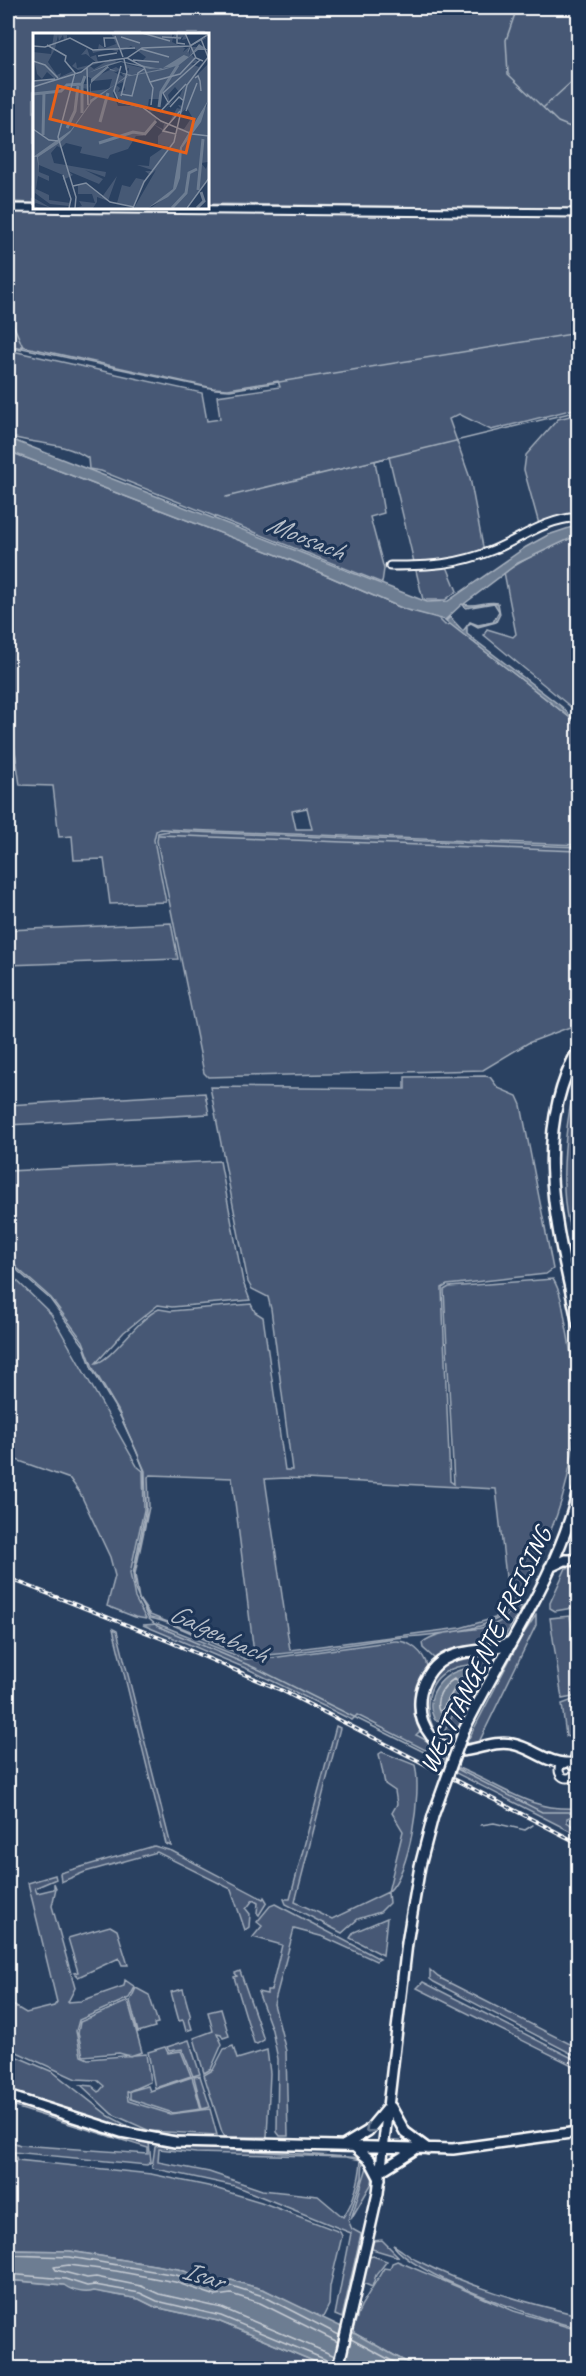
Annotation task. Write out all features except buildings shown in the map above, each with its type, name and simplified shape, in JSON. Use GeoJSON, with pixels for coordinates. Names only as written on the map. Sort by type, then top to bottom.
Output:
{"type":"FeatureCollection","features":[{"type":"Feature","properties":{"kind":"main road"},"geometry":{"type":"LineString","coordinates":[[579,1050],[564,1080],[556,1106],[550,1155],[556,1223],[579,1325]]}},
{"type":"Feature","properties":{"kind":"main road","name":"WESTTANGENTE FREISING"},"geometry":{"type":"LineString","coordinates":[[338,2368],[381,2175],[414,1895],[433,1816],[464,1730],[550,1567],[562,1541],[579,1491]]}},
{"type":"Feature","properties":{"kind":"main road"},"geometry":{"type":"LineString","coordinates":[[562,1541],[569,1553],[579,1560]]}},
{"type":"Feature","properties":{"kind":"main road"},"geometry":{"type":"LineString","coordinates":[[550,1567],[565,1560],[579,1560]]}},
{"type":"Feature","properties":{"kind":"main road"},"geometry":{"type":"LineString","coordinates":[[510,1642],[494,1650],[451,1656],[440,1662],[423,1685],[420,1703],[424,1727],[433,1738],[451,1749],[473,1750],[508,1743],[522,1746],[545,1758],[572,1767],[578,1750]]}},
{"type":"Feature","properties":{"kind":"main road"},"geometry":{"type":"LineString","coordinates":[[480,1652],[493,1659],[493,1672]]}},
{"type":"Feature","properties":{"kind":"main road"},"geometry":{"type":"LineString","coordinates":[[545,1758],[560,1773]]}},
{"type":"Feature","properties":{"kind":"main road"},"geometry":{"type":"LineString","coordinates":[[12,2097],[105,2128],[155,2140],[428,2149],[479,2146],[579,2132]]}},
{"type":"Feature","properties":{"kind":"main road"},"geometry":{"type":"LineString","coordinates":[[342,2147],[368,2131],[390,2104],[405,2132],[428,2149]]}},
{"type":"Feature","properties":{"kind":"main road"},"geometry":{"type":"LineString","coordinates":[[356,2147],[381,2175],[402,2155],[417,2149]]}},
{"type":"Feature","properties":{"kind":"street"},"geometry":{"type":"LineString","coordinates":[[8,208],[579,213]]}},
{"type":"Feature","properties":{"kind":"street"},"geometry":{"type":"LineString","coordinates":[[390,567],[443,566],[494,550],[539,526],[579,517]]}},
{"type":"Feature","properties":{"kind":"street"},"geometry":{"type":"LineString","coordinates":[[572,1767],[575,1778],[564,1777],[560,1773],[572,1767]]}},
{"type":"Feature","properties":{"kind":"shaded area"},"geometry":{"type":"Polygon","coordinates":[[[8,8],[578,8],[578,209],[208,204],[208,33],[33,33],[33,203],[8,202],[8,8]]]}},
{"type":"Feature","properties":{"kind":"shaded area"},"geometry":{"type":"Polygon","coordinates":[[[8,211],[578,216],[578,408],[491,430],[459,414],[449,419],[470,478],[484,552],[446,564],[457,591],[445,600],[423,600],[389,457],[375,461],[384,513],[370,517],[384,569],[382,583],[101,471],[89,469],[88,458],[68,449],[8,436],[8,350],[202,393],[207,421],[220,419],[217,396],[280,387],[278,381],[228,389],[213,388],[21,346],[21,350],[8,347],[8,211]]]}},
{"type":"Feature","properties":{"kind":"shaded area"},"geometry":{"type":"Polygon","coordinates":[[[570,416],[578,418],[578,516],[539,524],[524,470],[526,455],[558,419],[570,416]]]}},
{"type":"Feature","properties":{"kind":"shaded area"},"geometry":{"type":"Polygon","coordinates":[[[8,451],[298,563],[404,609],[437,617],[445,625],[451,624],[578,724],[578,845],[160,829],[156,831],[154,840],[166,902],[110,904],[104,859],[74,860],[72,836],[59,837],[53,786],[20,785],[8,704],[8,451]],[[307,808],[292,811],[296,829],[312,829],[307,808]]]}},
{"type":"Feature","properties":{"kind":"shaded area"},"geometry":{"type":"Polygon","coordinates":[[[578,535],[578,713],[484,635],[487,629],[513,637],[516,634],[504,572],[540,551],[578,535]]]}},
{"type":"Feature","properties":{"kind":"shaded area"},"geometry":{"type":"Polygon","coordinates":[[[168,831],[578,847],[578,1024],[528,1043],[483,1070],[208,1077],[204,1073],[157,841],[158,833],[168,831]]]}},
{"type":"Feature","properties":{"kind":"shaded area"},"geometry":{"type":"Polygon","coordinates":[[[171,923],[178,959],[8,965],[8,930],[171,923]]]}},
{"type":"Feature","properties":{"kind":"shaded area"},"geometry":{"type":"Polygon","coordinates":[[[485,1076],[490,1077],[498,1088],[517,1096],[521,1105],[553,1269],[546,1274],[447,1285],[442,1288],[450,1481],[454,1484],[444,1290],[449,1287],[553,1279],[559,1292],[568,1336],[575,1401],[574,1432],[564,1492],[541,1551],[514,1601],[499,1618],[460,1631],[286,1653],[252,1656],[239,1653],[176,1626],[150,1618],[139,1600],[134,1575],[146,1515],[145,1471],[118,1410],[94,1370],[83,1341],[51,1298],[17,1268],[8,1255],[8,1171],[220,1161],[243,1282],[250,1300],[172,1307],[158,1305],[124,1332],[96,1363],[109,1355],[142,1321],[159,1309],[171,1311],[251,1304],[255,1312],[263,1317],[285,1470],[292,1470],[271,1309],[268,1297],[252,1289],[248,1282],[210,1087],[405,1089],[405,1077],[485,1076]],[[151,1475],[148,1477],[149,1507],[135,1574],[139,1599],[150,1615],[223,1644],[254,1653],[232,1478],[151,1475]],[[286,1478],[265,1479],[290,1650],[460,1628],[495,1618],[509,1603],[496,1489],[286,1478]]]}},
{"type":"Feature","properties":{"kind":"shaded area"},"geometry":{"type":"Polygon","coordinates":[[[578,1079],[578,1240],[571,1229],[566,1211],[564,1163],[569,1113],[578,1079]]]}},
{"type":"Feature","properties":{"kind":"shaded area"},"geometry":{"type":"Polygon","coordinates":[[[205,1093],[209,1114],[8,1125],[8,1105],[205,1093]]]}},
{"type":"Feature","properties":{"kind":"shaded area"},"geometry":{"type":"Polygon","coordinates":[[[8,1272],[51,1314],[137,1466],[143,1471],[144,1510],[130,1573],[135,1598],[146,1619],[107,1606],[115,1576],[110,1557],[80,1493],[70,1479],[8,1457],[8,1272]]]}},
{"type":"Feature","properties":{"kind":"shaded area"},"geometry":{"type":"Polygon","coordinates":[[[566,1568],[578,1569],[578,1607],[555,1611],[550,1608],[550,1603],[566,1568]]]}},
{"type":"Feature","properties":{"kind":"shaded area"},"geometry":{"type":"Polygon","coordinates":[[[516,1606],[523,1607],[500,1644],[464,1648],[435,1659],[423,1648],[422,1643],[429,1638],[448,1632],[490,1626],[499,1622],[516,1606]]]}},
{"type":"Feature","properties":{"kind":"shaded area"},"geometry":{"type":"Polygon","coordinates":[[[536,1615],[536,1625],[479,1742],[465,1746],[522,1636],[536,1615]]]}},
{"type":"Feature","properties":{"kind":"shaded area"},"geometry":{"type":"Polygon","coordinates":[[[570,1616],[578,1673],[578,1696],[562,1699],[550,1618],[570,1616]]]}},
{"type":"Feature","properties":{"kind":"shaded area"},"geometry":{"type":"Polygon","coordinates":[[[158,1624],[245,1659],[271,1658],[395,1641],[411,1645],[420,1652],[427,1666],[415,1698],[414,1715],[420,1731],[416,1735],[450,1754],[447,1761],[357,1715],[352,1720],[250,1670],[143,1625],[158,1624]]]}},
{"type":"Feature","properties":{"kind":"shaded area"},"geometry":{"type":"Polygon","coordinates":[[[113,1629],[117,1631],[171,1846],[166,1844],[113,1629]]]}},
{"type":"Feature","properties":{"kind":"shaded area"},"geometry":{"type":"Polygon","coordinates":[[[476,1654],[487,1659],[489,1668],[452,1746],[444,1742],[443,1734],[478,1667],[476,1664],[457,1667],[438,1678],[428,1701],[433,1727],[430,1730],[424,1710],[426,1690],[429,1680],[443,1664],[455,1658],[476,1654]]]}},
{"type":"Feature","properties":{"kind":"shaded area"},"geometry":{"type":"Polygon","coordinates":[[[578,1698],[578,1740],[566,1736],[562,1704],[578,1698]]]}},
{"type":"Feature","properties":{"kind":"shaded area"},"geometry":{"type":"Polygon","coordinates":[[[336,1726],[340,1728],[295,1902],[332,1919],[388,1892],[389,1903],[380,1912],[358,1919],[342,1933],[286,1904],[284,1899],[290,1899],[336,1726]]]}},
{"type":"Feature","properties":{"kind":"shaded area"},"geometry":{"type":"Polygon","coordinates":[[[382,1752],[415,1765],[417,1777],[415,1812],[408,1851],[396,1882],[388,1892],[403,1831],[392,1813],[397,1804],[395,1791],[385,1784],[379,1754],[382,1752]]]}},
{"type":"Feature","properties":{"kind":"shaded area"},"geometry":{"type":"Polygon","coordinates":[[[456,1767],[529,1801],[544,1806],[578,1808],[578,1814],[567,1818],[567,1822],[578,1830],[578,1835],[454,1772],[456,1767]]]}},
{"type":"Feature","properties":{"kind":"shaded area"},"geometry":{"type":"Polygon","coordinates":[[[154,1846],[172,1851],[263,1899],[264,1897],[267,1902],[259,1915],[257,1913],[258,1903],[253,1900],[246,1909],[250,1914],[249,1927],[245,1930],[231,1889],[157,1852],[85,1872],[61,1882],[60,1873],[154,1846]]]}},
{"type":"Feature","properties":{"kind":"shaded area"},"geometry":{"type":"Polygon","coordinates":[[[55,1875],[56,1879],[35,1888],[37,1893],[54,1889],[54,1883],[56,1888],[52,1906],[75,1988],[68,2002],[81,2001],[124,1986],[125,1980],[135,1987],[129,1998],[79,2020],[76,2031],[81,2056],[88,2059],[146,2054],[150,2082],[127,2092],[128,2101],[170,2114],[210,2109],[217,2135],[150,2131],[112,2114],[81,2085],[92,2086],[99,2092],[104,2086],[97,2080],[76,2079],[8,2048],[8,2002],[26,2013],[54,2006],[57,2002],[28,1883],[55,1875]]]}},
{"type":"Feature","properties":{"kind":"shaded area"},"geometry":{"type":"Polygon","coordinates":[[[275,1904],[380,1959],[376,1961],[324,1937],[294,1929],[274,2004],[286,2051],[288,2136],[280,2136],[277,2132],[278,2059],[272,2030],[258,1992],[267,1994],[267,1990],[271,1990],[282,1945],[253,1937],[262,1926],[257,1922],[270,1906],[275,1904]]]}},
{"type":"Feature","properties":{"kind":"shaded area"},"geometry":{"type":"Polygon","coordinates":[[[387,1918],[383,1955],[350,1938],[354,1932],[387,1918]]]}},
{"type":"Feature","properties":{"kind":"shaded area"},"geometry":{"type":"Polygon","coordinates":[[[110,1926],[117,1930],[128,1965],[122,1965],[119,1958],[78,1977],[74,1973],[78,1972],[68,1938],[110,1926]]]}},
{"type":"Feature","properties":{"kind":"shaded area"},"geometry":{"type":"Polygon","coordinates":[[[430,1970],[438,1977],[578,2048],[578,2057],[434,1982],[430,1979],[430,1970]]]}},
{"type":"Feature","properties":{"kind":"shaded area"},"geometry":{"type":"Polygon","coordinates":[[[240,1971],[264,2040],[257,2044],[254,2043],[234,1977],[237,1976],[235,1973],[240,1971]]]}},
{"type":"Feature","properties":{"kind":"shaded area"},"geometry":{"type":"Polygon","coordinates":[[[423,1982],[578,2061],[578,2068],[417,1988],[423,1982]]]}},
{"type":"Feature","properties":{"kind":"shaded area"},"geometry":{"type":"Polygon","coordinates":[[[136,1988],[149,1995],[158,2023],[154,2024],[155,2027],[138,2032],[130,2001],[136,1988]]]}},
{"type":"Feature","properties":{"kind":"shaded area"},"geometry":{"type":"Polygon","coordinates":[[[183,1989],[192,2029],[186,2031],[183,2020],[179,2021],[171,1992],[183,1989]]]}},
{"type":"Feature","properties":{"kind":"shaded area"},"geometry":{"type":"Polygon","coordinates":[[[128,2001],[142,2052],[130,2056],[119,2053],[83,2056],[78,2033],[80,2022],[128,2001]]]}},
{"type":"Feature","properties":{"kind":"shaded area"},"geometry":{"type":"Polygon","coordinates":[[[221,2009],[229,2036],[223,2038],[217,2033],[222,2044],[211,2069],[204,2073],[194,2038],[213,2031],[208,2012],[221,2009]]]}},
{"type":"Feature","properties":{"kind":"shaded area"},"geometry":{"type":"Polygon","coordinates":[[[189,2040],[200,2074],[193,2076],[182,2049],[169,2051],[167,2047],[189,2040]]]}},
{"type":"Feature","properties":{"kind":"shaded area"},"geometry":{"type":"Polygon","coordinates":[[[233,2046],[237,2059],[267,2050],[270,2073],[267,2137],[225,2137],[222,2132],[204,2075],[213,2070],[224,2049],[233,2046]]]}},
{"type":"Feature","properties":{"kind":"shaded area"},"geometry":{"type":"Polygon","coordinates":[[[165,2047],[168,2053],[181,2051],[191,2076],[155,2088],[148,2052],[165,2047]]]}},
{"type":"Feature","properties":{"kind":"shaded area"},"geometry":{"type":"Polygon","coordinates":[[[8,2053],[53,2072],[109,2116],[137,2131],[217,2140],[143,2134],[8,2092],[8,2053]]]}},
{"type":"Feature","properties":{"kind":"shaded area"},"geometry":{"type":"Polygon","coordinates":[[[200,2076],[210,2107],[202,2109],[194,2077],[200,2076]]]}},
{"type":"Feature","properties":{"kind":"shaded area"},"geometry":{"type":"Polygon","coordinates":[[[192,2077],[201,2109],[173,2113],[130,2099],[130,2091],[148,2086],[150,2091],[192,2077]]]}},
{"type":"Feature","properties":{"kind":"shaded area"},"geometry":{"type":"Polygon","coordinates":[[[8,2099],[78,2122],[109,2136],[21,2109],[8,2104],[8,2099]]]}},
{"type":"Feature","properties":{"kind":"shaded area"},"geometry":{"type":"Polygon","coordinates":[[[112,2137],[127,2137],[149,2143],[151,2162],[147,2165],[14,2152],[17,2160],[151,2174],[208,2186],[261,2202],[340,2232],[342,2236],[330,2286],[329,2305],[322,2319],[265,2290],[231,2280],[219,2283],[178,2269],[70,2251],[8,2250],[8,2140],[20,2145],[148,2154],[148,2148],[112,2137]]]}},
{"type":"Feature","properties":{"kind":"shaded area"},"geometry":{"type":"Polygon","coordinates":[[[159,2145],[363,2158],[362,2178],[348,2220],[352,2229],[361,2234],[342,2318],[335,2315],[351,2233],[235,2186],[152,2168],[155,2147],[159,2145]],[[159,2149],[158,2162],[209,2172],[262,2190],[318,2196],[343,2217],[356,2190],[361,2160],[346,2157],[196,2153],[159,2149]]]}},
{"type":"Feature","properties":{"kind":"shaded area"},"geometry":{"type":"Polygon","coordinates":[[[368,2164],[373,2175],[372,2183],[351,2219],[368,2164]]]}},
{"type":"Feature","properties":{"kind":"shaded area"},"geometry":{"type":"Polygon","coordinates":[[[382,2240],[399,2257],[372,2249],[373,2241],[382,2240]]]}},
{"type":"Feature","properties":{"kind":"shaded area"},"geometry":{"type":"Polygon","coordinates":[[[393,2245],[416,2260],[475,2285],[516,2299],[578,2315],[578,2328],[508,2306],[451,2283],[406,2257],[393,2245]]]}},
{"type":"Feature","properties":{"kind":"shaded area"},"geometry":{"type":"Polygon","coordinates":[[[373,2256],[387,2261],[376,2275],[372,2287],[363,2283],[369,2257],[373,2256]]]}},
{"type":"Feature","properties":{"kind":"shaded area"},"geometry":{"type":"Polygon","coordinates":[[[397,2261],[514,2311],[578,2330],[578,2368],[417,2368],[352,2332],[361,2306],[384,2268],[390,2269],[392,2263],[397,2261]]]}},
{"type":"Feature","properties":{"kind":"shaded area"},"geometry":{"type":"Polygon","coordinates":[[[8,2280],[64,2285],[139,2299],[155,2307],[218,2321],[330,2368],[8,2368],[8,2280]]]}},
{"type":"Feature","properties":{"kind":"water"},"geometry":{"type":"Polygon","coordinates":[[[8,438],[427,602],[448,601],[526,547],[548,535],[578,525],[578,535],[518,563],[464,604],[489,602],[498,603],[500,614],[496,622],[478,627],[471,623],[468,624],[470,622],[478,625],[493,622],[499,611],[494,603],[466,608],[462,604],[445,620],[404,609],[298,563],[8,451],[8,438]]]}},
{"type":"Feature","properties":{"kind":"water"},"geometry":{"type":"Polygon","coordinates":[[[450,617],[463,631],[467,626],[467,634],[562,707],[578,724],[446,621],[450,617]]]}},
{"type":"Feature","properties":{"kind":"water"},"geometry":{"type":"Polygon","coordinates":[[[465,1669],[470,1673],[442,1723],[435,1720],[431,1703],[436,1687],[449,1675],[465,1669]]]}},
{"type":"Feature","properties":{"kind":"water"},"geometry":{"type":"Polygon","coordinates":[[[8,2250],[70,2251],[178,2269],[219,2283],[231,2280],[265,2290],[352,2332],[417,2368],[330,2368],[218,2321],[155,2307],[139,2299],[94,2291],[79,2291],[64,2285],[8,2280],[8,2250]]]}},
{"type":"Feature","properties":{"kind":"waterway"},"geometry":{"type":"LineString","coordinates":[[517,8],[506,40],[508,74],[558,122],[578,130]]}},
{"type":"Feature","properties":{"kind":"waterway"},"geometry":{"type":"LineString","coordinates":[[544,107],[578,76]]}},
{"type":"Feature","properties":{"kind":"waterway"},"geometry":{"type":"LineString","coordinates":[[8,203],[33,204]]}},
{"type":"Feature","properties":{"kind":"waterway"},"geometry":{"type":"LineString","coordinates":[[208,205],[578,208]]}},
{"type":"Feature","properties":{"kind":"waterway"},"geometry":{"type":"LineString","coordinates":[[8,313],[23,347]]}},
{"type":"Feature","properties":{"kind":"waterway"},"geometry":{"type":"LineString","coordinates":[[8,345],[215,389],[230,390],[578,333]]}},
{"type":"Feature","properties":{"kind":"waterway"},"geometry":{"type":"LineString","coordinates":[[226,497],[578,411]]}},
{"type":"Feature","properties":{"kind":"waterway"},"geometry":{"type":"LineString","coordinates":[[159,835],[578,851]]}},
{"type":"Feature","properties":{"kind":"waterway","name":"Galgenbach"},"geometry":{"type":"LineString","coordinates":[[8,1258],[19,1272],[50,1299],[84,1346],[92,1369],[120,1416],[144,1470],[146,1507],[133,1574],[135,1590],[148,1618],[157,1626],[260,1670],[448,1764]]}},
{"type":"Feature","properties":{"kind":"waterway","name":"Galgenbach"},"geometry":{"type":"LineString","coordinates":[[455,1768],[542,1812],[578,1812]]}},
{"type":"Feature","properties":{"kind":"waterway"},"geometry":{"type":"LineString","coordinates":[[481,1825],[494,1823],[525,1830],[533,1825]]}},
{"type":"Feature","properties":{"kind":"railway"},"geometry":{"type":"LineString","coordinates":[[8,1578],[168,1641],[283,1691],[578,1843]]}},
{"type":"Feature","properties":{"kind":"water label","name":"Moosach"},"geometry":{"type":"Point","coordinates":[306,537]}},
{"type":"Feature","properties":{"kind":"water label","name":"Isar"},"geometry":{"type":"Point","coordinates":[203,2275]}}]}
